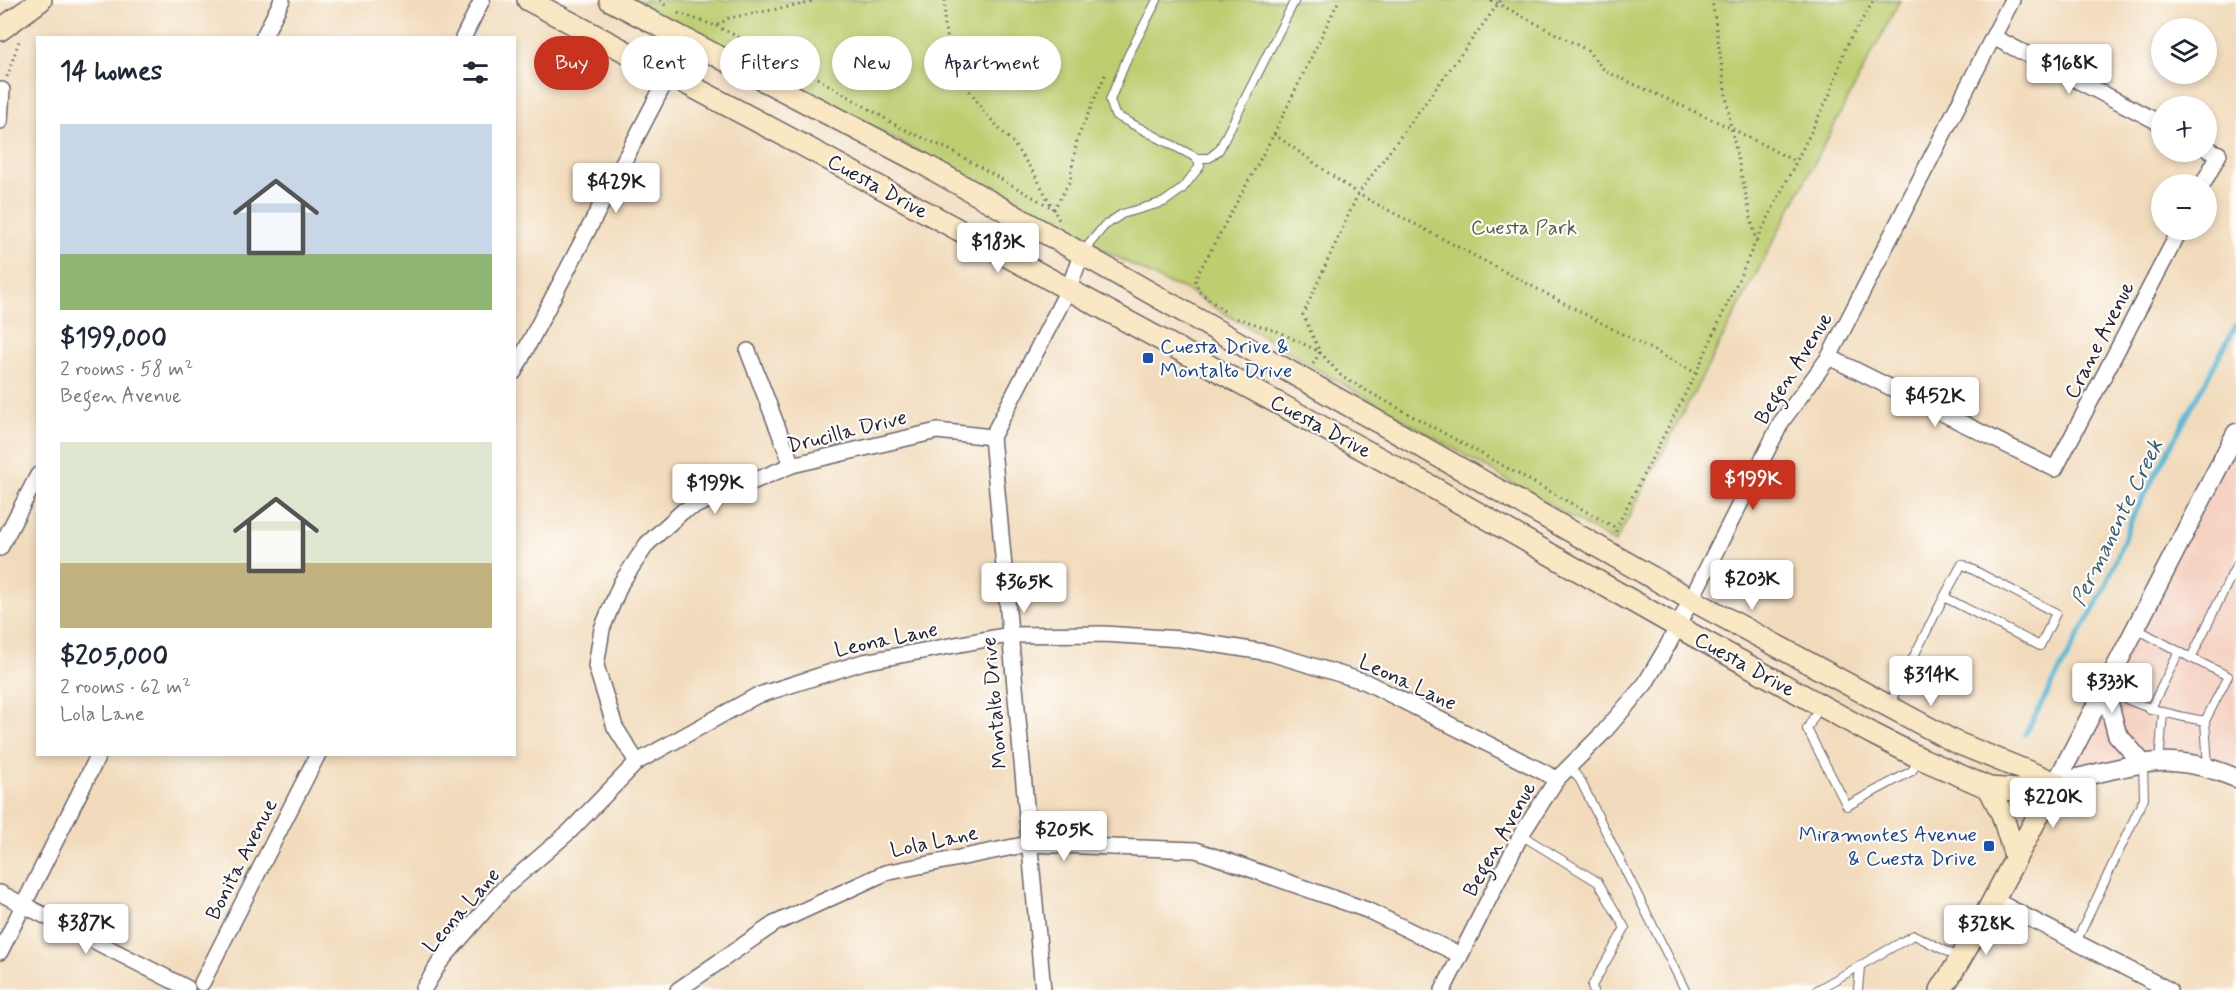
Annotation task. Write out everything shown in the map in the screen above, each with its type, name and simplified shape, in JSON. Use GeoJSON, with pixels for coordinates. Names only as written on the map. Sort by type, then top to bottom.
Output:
{"type":"FeatureCollection","features":[{"type":"Feature","properties":{"kind":"main road"},"geometry":{"type":"LineString","coordinates":[[0,30],[40,0]]}},
{"type":"Feature","properties":{"kind":"main road","name":"Cuesta Drive"},"geometry":{"type":"LineString","coordinates":[[528,0],[621,49]]}},
{"type":"Feature","properties":{"kind":"main road","name":"Cuesta Drive"},"geometry":{"type":"LineString","coordinates":[[610,0],[679,36]]}},
{"type":"Feature","properties":{"kind":"main road","name":"Cuesta Drive"},"geometry":{"type":"LineString","coordinates":[[708,51],[920,162],[1692,600],[1955,742],[2056,783]]}},
{"type":"Feature","properties":{"kind":"main road","name":"Cuesta Drive"},"geometry":{"type":"LineString","coordinates":[[697,90],[1425,483],[1820,706],[1920,758],[1989,788],[2017,790],[2056,783]]}},
{"type":"Feature","properties":{"kind":"main road"},"geometry":{"type":"LineString","coordinates":[[1941,990],[1976,933],[1992,899],[2056,783]]}},
{"type":"Feature","properties":{"kind":"main road"},"geometry":{"type":"LineString","coordinates":[[1989,788],[2002,814],[2015,856]]}},
{"type":"Feature","properties":{"kind":"street"},"geometry":{"type":"LineString","coordinates":[[263,36],[282,0]]}},
{"type":"Feature","properties":{"kind":"street"},"geometry":{"type":"LineString","coordinates":[[464,36],[482,0]]}},
{"type":"Feature","properties":{"kind":"street","name":"Begen Avenue"},"geometry":{"type":"LineString","coordinates":[[1443,990],[1521,836],[1557,779],[1603,733],[1645,684],[1678,627],[1701,577],[1782,420],[1829,357],[2012,0]]}},
{"type":"Feature","properties":{"kind":"street"},"geometry":{"type":"LineString","coordinates":[[1993,37],[2151,118]]}},
{"type":"Feature","properties":{"kind":"street"},"geometry":{"type":"LineString","coordinates":[[0,121],[2,90]]}},
{"type":"Feature","properties":{"kind":"street"},"geometry":{"type":"LineString","coordinates":[[516,368],[661,90]]}},
{"type":"Feature","properties":{"kind":"street","name":"Crane Avenue"},"geometry":{"type":"LineString","coordinates":[[1829,357],[2055,469],[2175,240]]}},
{"type":"Feature","properties":{"kind":"street"},"geometry":{"type":"LineString","coordinates":[[992,437],[1068,290],[1082,253]]}},
{"type":"Feature","properties":{"kind":"street"},"geometry":{"type":"LineString","coordinates":[[748,351],[792,465]]}},
{"type":"Feature","properties":{"kind":"street","name":"Drucilla Drive"},"geometry":{"type":"LineString","coordinates":[[637,762],[615,727],[596,666],[602,629],[621,583],[647,544],[683,511],[792,465],[937,431],[992,437]]}},
{"type":"Feature","properties":{"kind":"street"},"geometry":{"type":"LineString","coordinates":[[2056,783],[2135,628],[2227,460],[2236,433]]}},
{"type":"Feature","properties":{"kind":"street","name":"Montalto Drive"},"geometry":{"type":"LineString","coordinates":[[992,437],[1043,990]]}},
{"type":"Feature","properties":{"kind":"street"},"geometry":{"type":"LineString","coordinates":[[0,548],[36,479]]}},
{"type":"Feature","properties":{"kind":"street","name":"Leona Lane"},"geometry":{"type":"LineString","coordinates":[[423,990],[440,962],[504,888],[570,831],[637,762],[756,696],[862,662],[1009,635],[1104,634],[1170,639],[1270,653],[1366,682],[1557,779]]}},
{"type":"Feature","properties":{"kind":"street"},"geometry":{"type":"LineString","coordinates":[[2105,688],[2116,734],[2151,763]]}},
{"type":"Feature","properties":{"kind":"street"},"geometry":{"type":"LineString","coordinates":[[0,952],[98,756]]}},
{"type":"Feature","properties":{"kind":"street","name":"Bonita Avenue"},"geometry":{"type":"LineString","coordinates":[[205,987],[317,756]]}},
{"type":"Feature","properties":{"kind":"street","name":"Cuesta Drive"},"geometry":{"type":"LineString","coordinates":[[2056,783],[2151,763],[2171,762],[2208,767],[2236,778]]}},
{"type":"Feature","properties":{"kind":"street","name":"Lola Lane"},"geometry":{"type":"LineString","coordinates":[[678,990],[774,924],[885,873],[1028,844],[1196,850],[1367,910],[1461,955]]}},
{"type":"Feature","properties":{"kind":"street"},"geometry":{"type":"LineString","coordinates":[[0,893],[186,989],[192,983],[205,987]]}},
{"type":"Feature","properties":{"kind":"street"},"geometry":{"type":"LineString","coordinates":[[1992,899],[2169,990]]}},
{"type":"Feature","properties":{"kind":"lane"},"geometry":{"type":"LineString","coordinates":[[1157,0],[1128,56],[1110,100],[1115,115],[1197,158],[1209,158],[1219,150],[1295,0]]}},
{"type":"Feature","properties":{"kind":"lane"},"geometry":{"type":"LineString","coordinates":[[1082,253],[1104,226],[1122,214],[1164,202],[1182,189],[1200,166],[1197,158]]}},
{"type":"Feature","properties":{"kind":"lane"},"geometry":{"type":"LineString","coordinates":[[1888,706],[1944,597],[1962,564],[2056,613],[2040,646],[1944,597]]}},
{"type":"Feature","properties":{"kind":"lane"},"geometry":{"type":"LineString","coordinates":[[2192,658],[2233,580],[2236,566]]}},
{"type":"Feature","properties":{"kind":"lane"},"geometry":{"type":"LineString","coordinates":[[2135,628],[2228,676],[2205,721],[2208,767]]}},
{"type":"Feature","properties":{"kind":"lane"},"geometry":{"type":"LineString","coordinates":[[2150,710],[2179,652]]}},
{"type":"Feature","properties":{"kind":"lane"},"geometry":{"type":"LineString","coordinates":[[2105,688],[2150,710],[2205,721]]}},
{"type":"Feature","properties":{"kind":"lane"},"geometry":{"type":"LineString","coordinates":[[1820,706],[1807,729],[1847,806],[1912,771],[1920,758]]}},
{"type":"Feature","properties":{"kind":"lane"},"geometry":{"type":"LineString","coordinates":[[2076,942],[2144,798],[2163,713]]}},
{"type":"Feature","properties":{"kind":"lane"},"geometry":{"type":"LineString","coordinates":[[1569,766],[1580,780],[1685,990]]}},
{"type":"Feature","properties":{"kind":"lane"},"geometry":{"type":"LineString","coordinates":[[1521,836],[1598,882],[1625,928],[1592,986],[1593,990]]}},
{"type":"Feature","properties":{"kind":"lane"},"geometry":{"type":"LineString","coordinates":[[1817,990],[1914,935],[1961,959]]}},
{"type":"Feature","properties":{"kind":"lane"},"geometry":{"type":"LineString","coordinates":[[1858,990],[1860,967]]}},
{"type":"Feature","properties":{"kind":"path"},"geometry":{"type":"LineString","coordinates":[[660,0],[672,11],[716,26],[792,63],[901,128],[948,149],[1054,209]]}},
{"type":"Feature","properties":{"kind":"path"},"geometry":{"type":"LineString","coordinates":[[716,26],[729,18],[809,3],[813,0]]}},
{"type":"Feature","properties":{"kind":"path"},"geometry":{"type":"LineString","coordinates":[[945,0],[944,26],[953,58],[967,87],[1034,173],[1063,226]]}},
{"type":"Feature","properties":{"kind":"path"},"geometry":{"type":"LineString","coordinates":[[1320,352],[1279,332],[1231,316],[1199,291],[1195,279],[1274,134],[1339,0]]}},
{"type":"Feature","properties":{"kind":"path"},"geometry":{"type":"LineString","coordinates":[[1491,0],[1587,50],[1605,71],[1731,128],[1796,162]]}},
{"type":"Feature","properties":{"kind":"path"},"geometry":{"type":"LineString","coordinates":[[1501,0],[1358,194],[1304,315],[1320,352],[1342,377],[1616,528]]}},
{"type":"Feature","properties":{"kind":"path"},"geometry":{"type":"LineString","coordinates":[[1712,0],[1731,128],[1756,241]]}},
{"type":"Feature","properties":{"kind":"path"},"geometry":{"type":"LineString","coordinates":[[1615,543],[1616,528],[1696,373],[1756,241],[1830,94],[1846,46],[1874,0]]}},
{"type":"Feature","properties":{"kind":"path"},"geometry":{"type":"LineString","coordinates":[[2,90],[19,40]]}},
{"type":"Feature","properties":{"kind":"path"},"geometry":{"type":"LineString","coordinates":[[1054,209],[1070,181],[1077,139],[1110,63]]}},
{"type":"Feature","properties":{"kind":"path"},"geometry":{"type":"LineString","coordinates":[[1274,134],[1358,194],[1696,373]]}},
{"type":"Feature","properties":{"kind":"path"},"geometry":{"type":"LineString","coordinates":[[1310,370],[1320,352]]}},
{"type":"Feature","properties":{"kind":"shaded area"},"geometry":{"type":"Polygon","coordinates":[[[2236,433],[2236,778],[2171,762],[2056,783],[2236,433]]]}},
{"type":"Feature","properties":{"kind":"green space","name":"Cuesta Park"},"geometry":{"type":"Polygon","coordinates":[[[632,0],[1900,0],[1615,543],[1183,288],[1166,283],[802,90],[820,90],[820,36],[720,36],[720,47],[708,40],[708,36],[700,36],[632,0]]]}},
{"type":"Feature","properties":{"kind":"waterway","name":"Permanente Creek"},"geometry":{"type":"LineString","coordinates":[[2025,734],[2105,588],[2133,516],[2236,325]]}},
{"type":"Feature","properties":{"kind":"place","name":"Cuesta Drive & Montalto Drive"},"geometry":{"type":"Point","coordinates":[1148,358]}},
{"type":"Feature","properties":{"kind":"place","name":"Miramontes Avenue & Cuesta Drive"},"geometry":{"type":"Point","coordinates":[1989,846]}}]}
